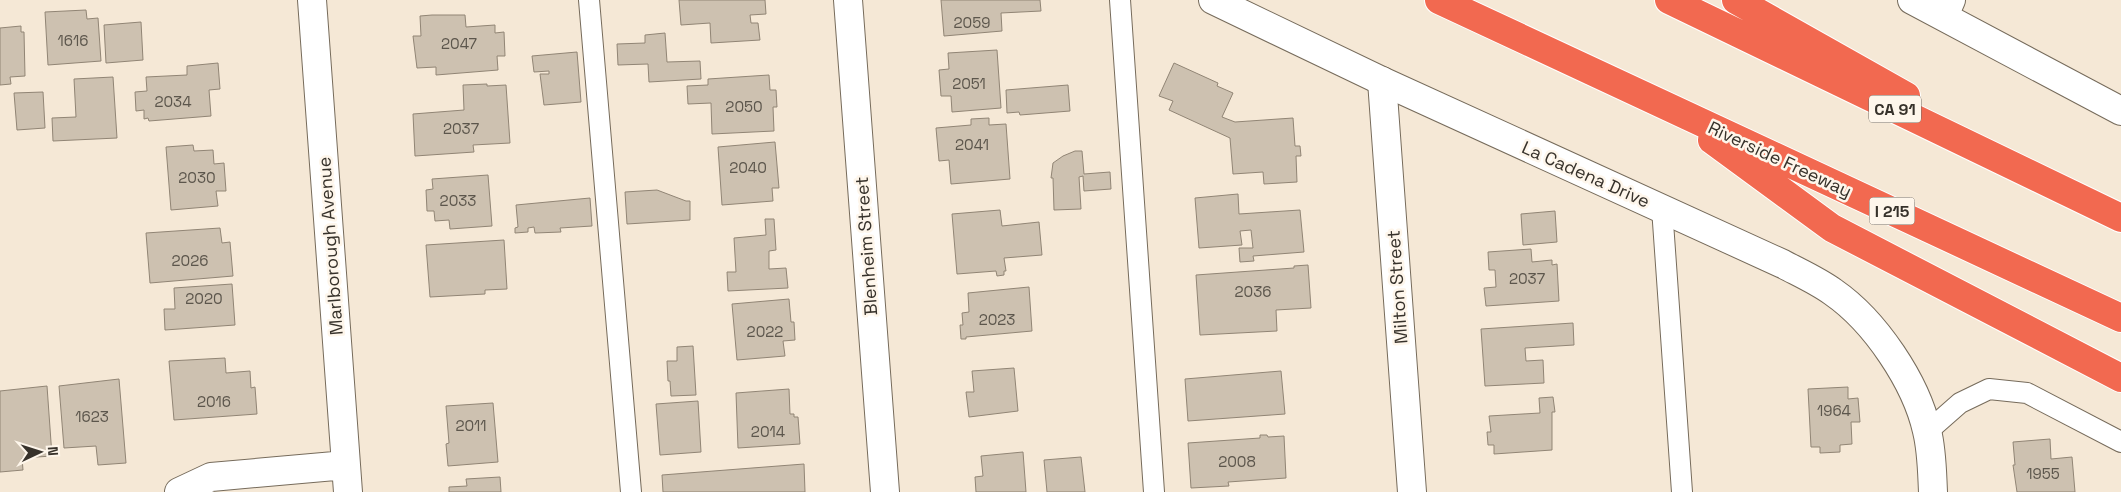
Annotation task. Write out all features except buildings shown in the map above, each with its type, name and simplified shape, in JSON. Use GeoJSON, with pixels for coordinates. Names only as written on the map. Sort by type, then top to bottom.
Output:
{"type":"FeatureCollection","features":[{"type":"Feature","properties":{"kind":"highway","name":"Riverside Freeway"},"geometry":{"type":"LineString","coordinates":[[1439,0],[2121,318]]}},
{"type":"Feature","properties":{"kind":"highway","name":"CA 91"},"geometry":{"type":"LineString","coordinates":[[1669,0],[2121,217]]}},
{"type":"Feature","properties":{"kind":"highway"},"geometry":{"type":"LineString","coordinates":[[1736,0],[2121,217]]}},
{"type":"Feature","properties":{"kind":"highway"},"geometry":{"type":"LineString","coordinates":[[1663,104],[1832,228],[2121,378]]}},
{"type":"Feature","properties":{"kind":"street","name":"Marlborough Avenue"},"geometry":{"type":"LineString","coordinates":[[312,0],[348,492]]}},
{"type":"Feature","properties":{"kind":"street","name":"Blenheim Street"},"geometry":{"type":"LineString","coordinates":[[848,0],[885,492]]}},
{"type":"Feature","properties":{"kind":"street","name":"La Cadena Drive"},"geometry":{"type":"LineString","coordinates":[[1213,0],[1382,81],[1783,264],[1834,292],[1864,319],[1890,352],[1917,400],[1927,432],[1933,492]]}},
{"type":"Feature","properties":{"kind":"street"},"geometry":{"type":"LineString","coordinates":[[1912,0],[1947,8],[2121,111]]}},
{"type":"Feature","properties":{"kind":"street","name":"Milton Street"},"geometry":{"type":"LineString","coordinates":[[1382,81],[1412,492]]}},
{"type":"Feature","properties":{"kind":"street"},"geometry":{"type":"LineString","coordinates":[[179,492],[211,477],[346,464]]}},
{"type":"Feature","properties":{"kind":"lane"},"geometry":{"type":"LineString","coordinates":[[589,0],[631,492]]}},
{"type":"Feature","properties":{"kind":"lane"},"geometry":{"type":"LineString","coordinates":[[1120,0],[1154,492]]}},
{"type":"Feature","properties":{"kind":"lane"},"geometry":{"type":"LineString","coordinates":[[1662,208],[1682,492]]}},
{"type":"Feature","properties":{"kind":"lane"},"geometry":{"type":"LineString","coordinates":[[1927,432],[1960,403],[1989,389],[2027,393],[2121,442]]}}]}
